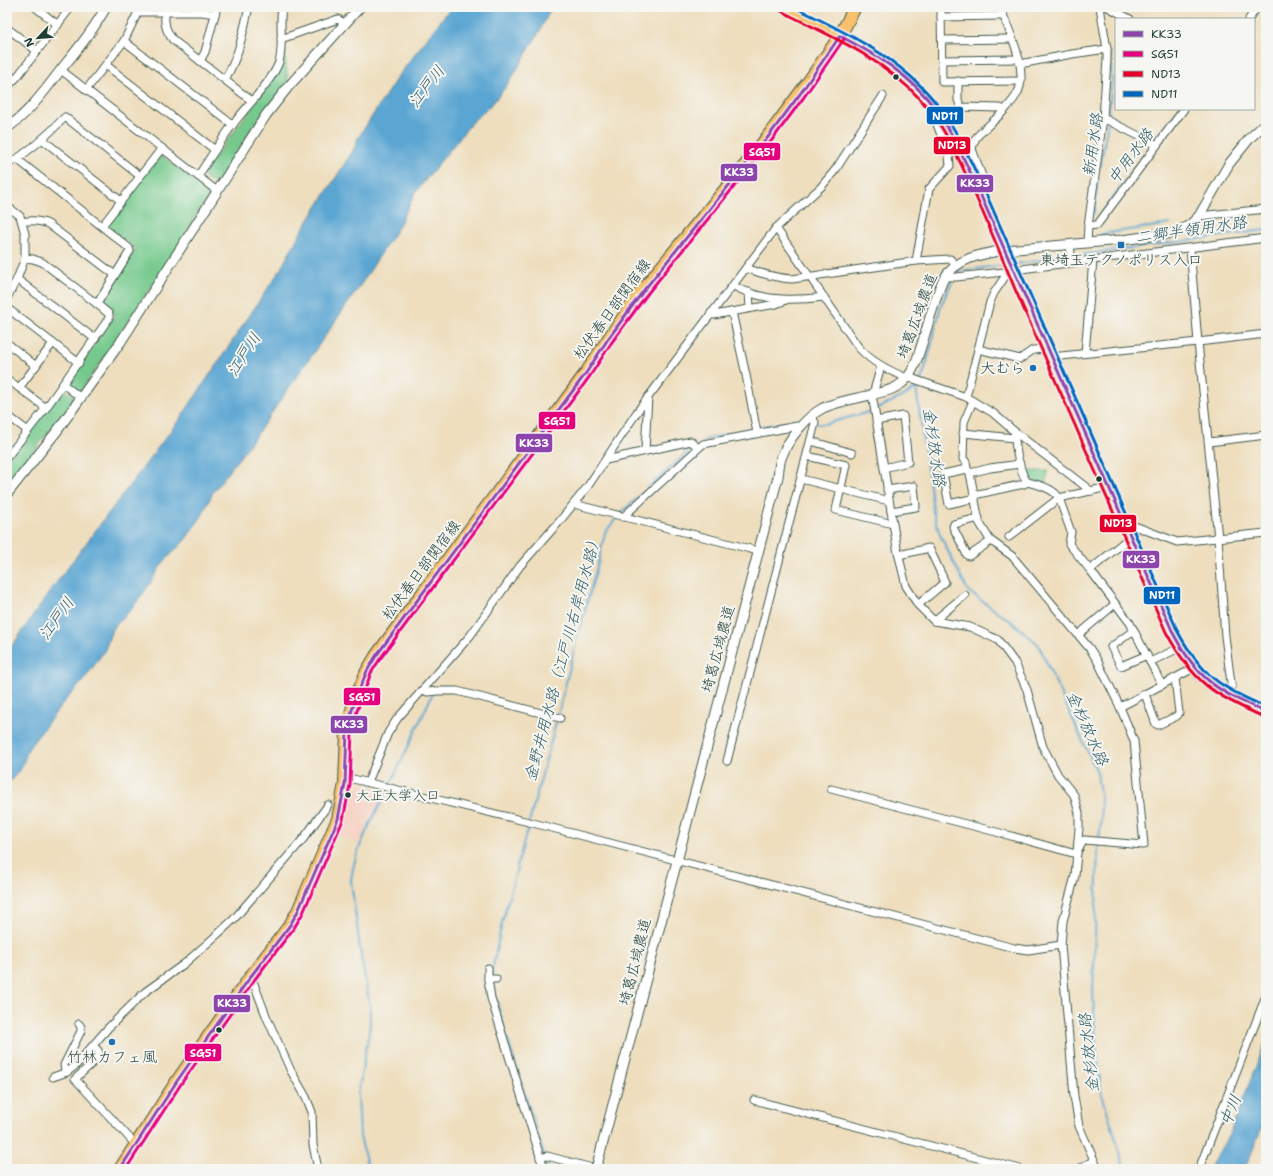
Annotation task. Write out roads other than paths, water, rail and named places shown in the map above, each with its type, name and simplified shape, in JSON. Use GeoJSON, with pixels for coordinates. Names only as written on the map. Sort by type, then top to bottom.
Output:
{"type":"FeatureCollection","features":[{"type":"Feature","properties":{"kind":"main road"},"geometry":{"type":"LineString","coordinates":[[783,7],[873,54],[898,71],[921,92],[940,115],[974,180],[1004,250],[1011,271],[1049,353],[1171,630],[1194,668],[1211,684],[1266,712]]}},
{"type":"Feature","properties":{"kind":"main road","name":"松伏春日部関宿線"},"geometry":{"type":"LineString","coordinates":[[120,1169],[177,1081],[250,976],[290,925],[298,911],[338,819],[345,777],[347,731],[359,690],[367,671],[376,656],[586,374],[637,298],[757,151],[810,81],[836,34],[854,7]]}},
{"type":"Feature","properties":{"kind":"street"},"geometry":{"type":"LineString","coordinates":[[35,7],[58,25]]}},
{"type":"Feature","properties":{"kind":"street"},"geometry":{"type":"LineString","coordinates":[[7,87],[17,77],[71,7]]}},
{"type":"Feature","properties":{"kind":"street"},"geometry":{"type":"LineString","coordinates":[[7,128],[25,113],[44,92],[93,30],[106,7]]}},
{"type":"Feature","properties":{"kind":"street"},"geometry":{"type":"LineString","coordinates":[[225,79],[237,56],[249,7]]}},
{"type":"Feature","properties":{"kind":"street"},"geometry":{"type":"LineString","coordinates":[[198,176],[232,125],[273,73],[279,62],[282,7]]}},
{"type":"Feature","properties":{"kind":"street"},"geometry":{"type":"LineString","coordinates":[[7,494],[57,431],[132,324],[266,115],[288,86],[360,7]]}},
{"type":"Feature","properties":{"kind":"street"},"geometry":{"type":"LineString","coordinates":[[941,7],[942,82],[1021,81]]}},
{"type":"Feature","properties":{"kind":"street"},"geometry":{"type":"LineString","coordinates":[[974,180],[982,176],[972,149],[977,137],[1014,99],[1021,81],[1019,62],[1000,7]]}},
{"type":"Feature","properties":{"kind":"street"},"geometry":{"type":"LineString","coordinates":[[1087,243],[1103,118],[1107,49],[1100,7]]}},
{"type":"Feature","properties":{"kind":"street"},"geometry":{"type":"LineString","coordinates":[[1108,7],[1128,18]]}},
{"type":"Feature","properties":{"kind":"street"},"geometry":{"type":"LineString","coordinates":[[1251,18],[1258,7]]}},
{"type":"Feature","properties":{"kind":"street"},"geometry":{"type":"LineString","coordinates":[[86,90],[124,41],[138,12],[165,13],[216,11],[205,52],[200,61]]}},
{"type":"Feature","properties":{"kind":"street"},"geometry":{"type":"LineString","coordinates":[[165,13],[164,21],[168,34],[252,101]]}},
{"type":"Feature","properties":{"kind":"street"},"geometry":{"type":"LineString","coordinates":[[941,17],[1003,16]]}},
{"type":"Feature","properties":{"kind":"street"},"geometry":{"type":"LineString","coordinates":[[281,39],[338,19],[345,24]]}},
{"type":"Feature","properties":{"kind":"street"},"geometry":{"type":"LineString","coordinates":[[8,31],[37,51]]}},
{"type":"Feature","properties":{"kind":"street"},"geometry":{"type":"LineString","coordinates":[[942,40],[1012,39]]}},
{"type":"Feature","properties":{"kind":"street"},"geometry":{"type":"LineString","coordinates":[[124,41],[232,125]]}},
{"type":"Feature","properties":{"kind":"street"},"geometry":{"type":"LineString","coordinates":[[942,60],[1019,62],[1107,49]]}},
{"type":"Feature","properties":{"kind":"street"},"geometry":{"type":"LineString","coordinates":[[106,65],[215,150]]}},
{"type":"Feature","properties":{"kind":"street"},"geometry":{"type":"LineString","coordinates":[[61,70],[217,191]]}},
{"type":"Feature","properties":{"kind":"street"},"geometry":{"type":"LineString","coordinates":[[958,81],[958,100],[961,107],[1000,108],[1004,110]]}},
{"type":"Feature","properties":{"kind":"street"},"geometry":{"type":"LineString","coordinates":[[368,782],[388,733],[396,719],[470,636],[520,566],[588,486],[606,460],[621,434],[776,228],[821,187],[836,169],[883,96]]}},
{"type":"Feature","properties":{"kind":"street"},"geometry":{"type":"LineString","coordinates":[[1088,226],[1098,225],[1183,110]]}},
{"type":"Feature","properties":{"kind":"street"},"geometry":{"type":"LineString","coordinates":[[916,261],[930,188],[950,166],[949,155],[936,122],[940,115]]}},
{"type":"Feature","properties":{"kind":"street"},"geometry":{"type":"LineString","coordinates":[[7,165],[43,140],[65,117],[140,176]]}},
{"type":"Feature","properties":{"kind":"street"},"geometry":{"type":"LineString","coordinates":[[1103,118],[1157,145]]}},
{"type":"Feature","properties":{"kind":"street"},"geometry":{"type":"LineString","coordinates":[[1199,216],[1229,164],[1250,138],[1266,123]]}},
{"type":"Feature","properties":{"kind":"street"},"geometry":{"type":"LineString","coordinates":[[43,140],[121,201]]}},
{"type":"Feature","properties":{"kind":"street"},"geometry":{"type":"LineString","coordinates":[[102,226],[162,148]]}},
{"type":"Feature","properties":{"kind":"street"},"geometry":{"type":"LineString","coordinates":[[17,159],[129,248],[130,251],[97,304]]}},
{"type":"Feature","properties":{"kind":"street"},"geometry":{"type":"LineString","coordinates":[[7,206],[20,216],[25,234],[25,258],[17,279],[7,298]]}},
{"type":"Feature","properties":{"kind":"street"},"geometry":{"type":"LineString","coordinates":[[1199,216],[1266,209]]}},
{"type":"Feature","properties":{"kind":"street","name":"埼葛広域農道"},"geometry":{"type":"LineString","coordinates":[[596,1169],[782,457],[790,442],[800,428],[814,422],[823,409],[837,403],[880,393],[913,379],[917,360],[940,285],[947,273],[956,265],[974,257],[1004,250],[1071,248],[1087,243],[1173,233],[1191,224],[1199,216]]}},
{"type":"Feature","properties":{"kind":"street"},"geometry":{"type":"LineString","coordinates":[[22,222],[40,221],[48,224],[115,275]]}},
{"type":"Feature","properties":{"kind":"street"},"geometry":{"type":"LineString","coordinates":[[776,228],[859,348],[868,358],[881,366],[913,379],[966,397],[973,401],[993,413],[1015,435],[1091,491]]}},
{"type":"Feature","properties":{"kind":"street"},"geometry":{"type":"LineString","coordinates":[[947,273],[950,277],[956,277],[1011,271],[1072,261],[1093,260],[1266,238]]}},
{"type":"Feature","properties":{"kind":"street"},"geometry":{"type":"LineString","coordinates":[[1071,248],[1072,261]]}},
{"type":"Feature","properties":{"kind":"street"},"geometry":{"type":"LineString","coordinates":[[1190,248],[1232,691],[1230,695]]}},
{"type":"Feature","properties":{"kind":"street"},"geometry":{"type":"LineString","coordinates":[[8,454],[46,408],[79,363],[109,318],[109,314],[42,262],[25,258]]}},
{"type":"Feature","properties":{"kind":"street"},"geometry":{"type":"LineString","coordinates":[[746,268],[778,278],[792,279],[916,261],[950,259],[956,265]]}},
{"type":"Feature","properties":{"kind":"street"},"geometry":{"type":"LineString","coordinates":[[1085,353],[1093,260]]}},
{"type":"Feature","properties":{"kind":"street"},"geometry":{"type":"LineString","coordinates":[[966,397],[990,302],[994,293],[1011,271]]}},
{"type":"Feature","properties":{"kind":"street"},"geometry":{"type":"LineString","coordinates":[[17,279],[95,339]]}},
{"type":"Feature","properties":{"kind":"street"},"geometry":{"type":"LineString","coordinates":[[733,285],[737,288],[758,295],[786,300],[824,298]]}},
{"type":"Feature","properties":{"kind":"street"},"geometry":{"type":"LineString","coordinates":[[749,292],[750,308]]}},
{"type":"Feature","properties":{"kind":"street"},"geometry":{"type":"LineString","coordinates":[[711,313],[714,315],[732,312],[776,304],[786,300]]}},
{"type":"Feature","properties":{"kind":"street"},"geometry":{"type":"LineString","coordinates":[[7,308],[79,363]]}},
{"type":"Feature","properties":{"kind":"street"},"geometry":{"type":"LineString","coordinates":[[732,312],[756,430]]}},
{"type":"Feature","properties":{"kind":"street"},"geometry":{"type":"LineString","coordinates":[[978,349],[1020,359],[1033,350],[1049,353],[1085,353],[1266,334]]}},
{"type":"Feature","properties":{"kind":"street"},"geometry":{"type":"LineString","coordinates":[[7,343],[36,366]]}},
{"type":"Feature","properties":{"kind":"street"},"geometry":{"type":"LineString","coordinates":[[19,388],[53,343]]}},
{"type":"Feature","properties":{"kind":"street"},"geometry":{"type":"LineString","coordinates":[[881,366],[873,394],[876,421],[893,524],[906,586],[918,605],[934,621],[970,627],[998,640],[1015,663],[1027,690],[1043,747],[1058,775],[1074,795],[1079,813],[1075,876],[1063,921],[1061,945],[1074,1096],[1079,1126],[1098,1169]]}},
{"type":"Feature","properties":{"kind":"street"},"geometry":{"type":"LineString","coordinates":[[7,379],[46,408]]}},
{"type":"Feature","properties":{"kind":"street"},"geometry":{"type":"LineString","coordinates":[[63,384],[81,398]]}},
{"type":"Feature","properties":{"kind":"street"},"geometry":{"type":"LineString","coordinates":[[645,450],[648,397]]}},
{"type":"Feature","properties":{"kind":"street"},"geometry":{"type":"LineString","coordinates":[[973,401],[964,422],[963,459],[966,462],[975,497],[979,522],[991,540],[1012,556],[1090,649],[1120,707],[1134,741],[1144,845],[1084,840],[1076,854]]}},
{"type":"Feature","properties":{"kind":"street"},"geometry":{"type":"LineString","coordinates":[[7,415],[28,431]]}},
{"type":"Feature","properties":{"kind":"street"},"geometry":{"type":"LineString","coordinates":[[876,421],[903,416],[908,462],[884,468]]}},
{"type":"Feature","properties":{"kind":"street"},"geometry":{"type":"LineString","coordinates":[[726,761],[811,441],[814,422]]}},
{"type":"Feature","properties":{"kind":"street"},"geometry":{"type":"LineString","coordinates":[[622,517],[696,446],[756,430],[797,426],[800,428]]}},
{"type":"Feature","properties":{"kind":"street"},"geometry":{"type":"LineString","coordinates":[[964,433],[1015,435]]}},
{"type":"Feature","properties":{"kind":"street"},"geometry":{"type":"LineString","coordinates":[[1209,442],[1266,434]]}},
{"type":"Feature","properties":{"kind":"street"},"geometry":{"type":"LineString","coordinates":[[1015,435],[1020,464],[1027,482]]}},
{"type":"Feature","properties":{"kind":"street"},"geometry":{"type":"LineString","coordinates":[[606,460],[645,450],[691,441],[696,446]]}},
{"type":"Feature","properties":{"kind":"street"},"geometry":{"type":"LineString","coordinates":[[811,441],[852,453]]}},
{"type":"Feature","properties":{"kind":"street"},"geometry":{"type":"LineString","coordinates":[[807,456],[846,465],[836,510],[893,524]]}},
{"type":"Feature","properties":{"kind":"street"},"geometry":{"type":"LineString","coordinates":[[1020,464],[943,474],[949,504],[1027,482],[1034,483],[1056,494],[1059,498],[1070,532],[1069,544],[1134,630],[1162,685]]}},
{"type":"Feature","properties":{"kind":"street"},"geometry":{"type":"LineString","coordinates":[[801,479],[889,501]]}},
{"type":"Feature","properties":{"kind":"street"},"geometry":{"type":"LineString","coordinates":[[887,490],[914,486],[916,506],[891,511]]}},
{"type":"Feature","properties":{"kind":"street"},"geometry":{"type":"LineString","coordinates":[[1009,537],[1059,498],[1108,487]]}},
{"type":"Feature","properties":{"kind":"street"},"geometry":{"type":"LineString","coordinates":[[574,504],[758,551]]}},
{"type":"Feature","properties":{"kind":"street"},"geometry":{"type":"LineString","coordinates":[[978,518],[954,524],[953,527],[967,555],[969,556],[991,540]]}},
{"type":"Feature","properties":{"kind":"street"},"geometry":{"type":"LineString","coordinates":[[1090,570],[1128,532],[1132,525],[1177,542],[1266,533]]}},
{"type":"Feature","properties":{"kind":"street"},"geometry":{"type":"LineString","coordinates":[[899,555],[929,548],[945,582],[918,605]]}},
{"type":"Feature","properties":{"kind":"street"},"geometry":{"type":"LineString","coordinates":[[934,621],[965,595]]}},
{"type":"Feature","properties":{"kind":"street"},"geometry":{"type":"LineString","coordinates":[[1078,635],[1115,604]]}},
{"type":"Feature","properties":{"kind":"street"},"geometry":{"type":"LineString","coordinates":[[1134,630],[1111,647],[1121,666],[1147,655]]}},
{"type":"Feature","properties":{"kind":"street"},"geometry":{"type":"LineString","coordinates":[[1150,662],[1181,647]]}},
{"type":"Feature","properties":{"kind":"street"},"geometry":{"type":"LineString","coordinates":[[1120,707],[1194,668]]}},
{"type":"Feature","properties":{"kind":"street"},"geometry":{"type":"LineString","coordinates":[[1145,694],[1156,724],[1158,725],[1178,716],[1179,713],[1175,678]]}},
{"type":"Feature","properties":{"kind":"street"},"geometry":{"type":"LineString","coordinates":[[423,688],[427,692],[457,691],[557,717]]}},
{"type":"Feature","properties":{"kind":"street"},"geometry":{"type":"LineString","coordinates":[[345,777],[533,823],[1014,948],[1028,950],[1061,945]]}},
{"type":"Feature","properties":{"kind":"street"},"geometry":{"type":"LineString","coordinates":[[831,789],[1076,854]]}},
{"type":"Feature","properties":{"kind":"street"},"geometry":{"type":"LineString","coordinates":[[53,1076],[67,1072],[75,1066],[108,1028],[145,992],[184,964],[234,919],[304,838],[328,805]]}},
{"type":"Feature","properties":{"kind":"street"},"geometry":{"type":"LineString","coordinates":[[488,968],[491,998],[544,1157],[544,1169]]}},
{"type":"Feature","properties":{"kind":"street"},"geometry":{"type":"LineString","coordinates":[[250,976],[270,1025],[312,1112],[313,1145],[318,1169]]}},
{"type":"Feature","properties":{"kind":"street"},"geometry":{"type":"LineString","coordinates":[[488,979],[496,979]]}},
{"type":"Feature","properties":{"kind":"street"},"geometry":{"type":"LineString","coordinates":[[1199,1169],[1266,996]]}},
{"type":"Feature","properties":{"kind":"street"},"geometry":{"type":"LineString","coordinates":[[67,1072],[65,1071],[64,1065],[81,1031],[79,1024]]}},
{"type":"Feature","properties":{"kind":"street"},"geometry":{"type":"LineString","coordinates":[[93,1046],[99,1051],[100,1055],[75,1079],[136,1145]]}},
{"type":"Feature","properties":{"kind":"street"},"geometry":{"type":"LineString","coordinates":[[754,1100],[1020,1169]]}},
{"type":"Feature","properties":{"kind":"street"},"geometry":{"type":"LineString","coordinates":[[544,1157],[596,1169]]}},
{"type":"Feature","properties":{"kind":"street"},"geometry":{"type":"LineString","coordinates":[[1079,1169],[1089,1163],[1094,1169]]}},
{"type":"Feature","properties":{"kind":"water","name":"江戸川"},"geometry":{"type":"Polygon","coordinates":[[[451,7],[552,7],[537,36],[510,81],[493,103],[473,121],[415,193],[397,229],[362,283],[255,437],[213,492],[202,516],[185,540],[162,564],[131,610],[112,629],[105,650],[83,681],[64,702],[28,749],[22,767],[7,785],[7,653],[50,591],[184,413],[280,270],[301,232],[354,149],[358,138],[396,79],[451,7]]]}},
{"type":"Feature","properties":{"kind":"water"},"geometry":{"type":"Polygon","coordinates":[[[1266,1040],[1266,1117],[1245,1169],[1209,1169],[1230,1133],[1266,1040]]]}},
{"type":"Feature","properties":{"kind":"waterway","name":"新用水路"},"geometry":{"type":"LineString","coordinates":[[1108,118],[1112,82],[1110,52]]}},
{"type":"Feature","properties":{"kind":"waterway","name":"中用水路"},"geometry":{"type":"LineString","coordinates":[[1155,141],[1178,110]]}},
{"type":"Feature","properties":{"kind":"waterway","name":"新用水路"},"geometry":{"type":"LineString","coordinates":[[1100,167],[1108,122]]}},
{"type":"Feature","properties":{"kind":"waterway","name":"中用水路"},"geometry":{"type":"LineString","coordinates":[[1099,216],[1152,145]]}},
{"type":"Feature","properties":{"kind":"waterway","name":"新用水路"},"geometry":{"type":"LineString","coordinates":[[1094,214],[1098,179]]}},
{"type":"Feature","properties":{"kind":"waterway"},"geometry":{"type":"LineString","coordinates":[[1211,219],[1247,214]]}},
{"type":"Feature","properties":{"kind":"waterway"},"geometry":{"type":"LineString","coordinates":[[1101,234],[1170,224]]}},
{"type":"Feature","properties":{"kind":"waterway","name":"二郷半領用水路"},"geometry":{"type":"LineString","coordinates":[[1073,256],[1266,230]]}},
{"type":"Feature","properties":{"kind":"waterway","name":"金野井用水路（江戸川右岸用水路）"},"geometry":{"type":"LineString","coordinates":[[1016,264],[1069,256]]}},
{"type":"Feature","properties":{"kind":"waterway","name":"金野井用水路（江戸川右岸用水路）"},"geometry":{"type":"LineString","coordinates":[[956,274],[958,271],[1005,265]]}},
{"type":"Feature","properties":{"kind":"waterway","name":"金野井用水路（江戸川右岸用水路）"},"geometry":{"type":"LineString","coordinates":[[877,409],[909,393],[917,387],[924,372],[941,306],[954,278]]}},
{"type":"Feature","properties":{"kind":"waterway","name":"金杉放水路"},"geometry":{"type":"LineString","coordinates":[[916,388],[933,512],[940,535],[968,591],[1013,623],[1038,644],[1097,772],[1101,802],[1101,819],[1098,849],[1093,992],[1096,1043],[1101,1091],[1125,1169]]}},
{"type":"Feature","properties":{"kind":"waterway","name":"金野井用水路（江戸川右岸用水路）"},"geometry":{"type":"LineString","coordinates":[[817,424],[825,424],[873,411]]}},
{"type":"Feature","properties":{"kind":"waterway","name":"金野井用水路（江戸川右岸用水路）"},"geometry":{"type":"LineString","coordinates":[[758,427],[803,420]]}},
{"type":"Feature","properties":{"kind":"waterway","name":"金野井用水路（江戸川右岸用水路）"},"geometry":{"type":"LineString","coordinates":[[702,441],[754,428]]}},
{"type":"Feature","properties":{"kind":"waterway","name":"金野井用水路（江戸川右岸用水路）"},"geometry":{"type":"LineString","coordinates":[[620,514],[693,447]]}},
{"type":"Feature","properties":{"kind":"waterway","name":"金野井用水路（江戸川右岸用水路）"},"geometry":{"type":"LineString","coordinates":[[558,715],[605,533],[617,517]]}},
{"type":"Feature","properties":{"kind":"waterway"},"geometry":{"type":"LineString","coordinates":[[368,1169],[360,1136],[358,1094],[370,1026],[370,1007],[361,956],[351,881],[356,857],[365,834],[393,779],[433,693]]}},
{"type":"Feature","properties":{"kind":"waterway","name":"金野井用水路（江戸川右岸用水路）"},"geometry":{"type":"LineString","coordinates":[[544,1155],[505,1031],[494,991],[492,971],[502,923],[557,719]]}},
{"type":"Feature","properties":{"kind":"waterway","name":"金野井用水路（江戸川右岸用水路）"},"geometry":{"type":"LineString","coordinates":[[545,1159],[549,1169]]}},
{"type":"Feature","properties":{"kind":"place","name":"東埼玉テクノポリス入口"},"geometry":{"type":"Point","coordinates":[1121,245]}},
{"type":"Feature","properties":{"kind":"place","name":"大むら"},"geometry":{"type":"Point","coordinates":[1033,368]}},
{"type":"Feature","properties":{"kind":"place","name":"大正大学入口"},"geometry":{"type":"Point","coordinates":[348,795]}},
{"type":"Feature","properties":{"kind":"place","name":"竹林カフェ風"},"geometry":{"type":"Point","coordinates":[112,1042]}},
{"type":"Feature","properties":{"kind":"water label","name":"中川"},"geometry":{"type":"Point","coordinates":[1230,1110]}}]}
